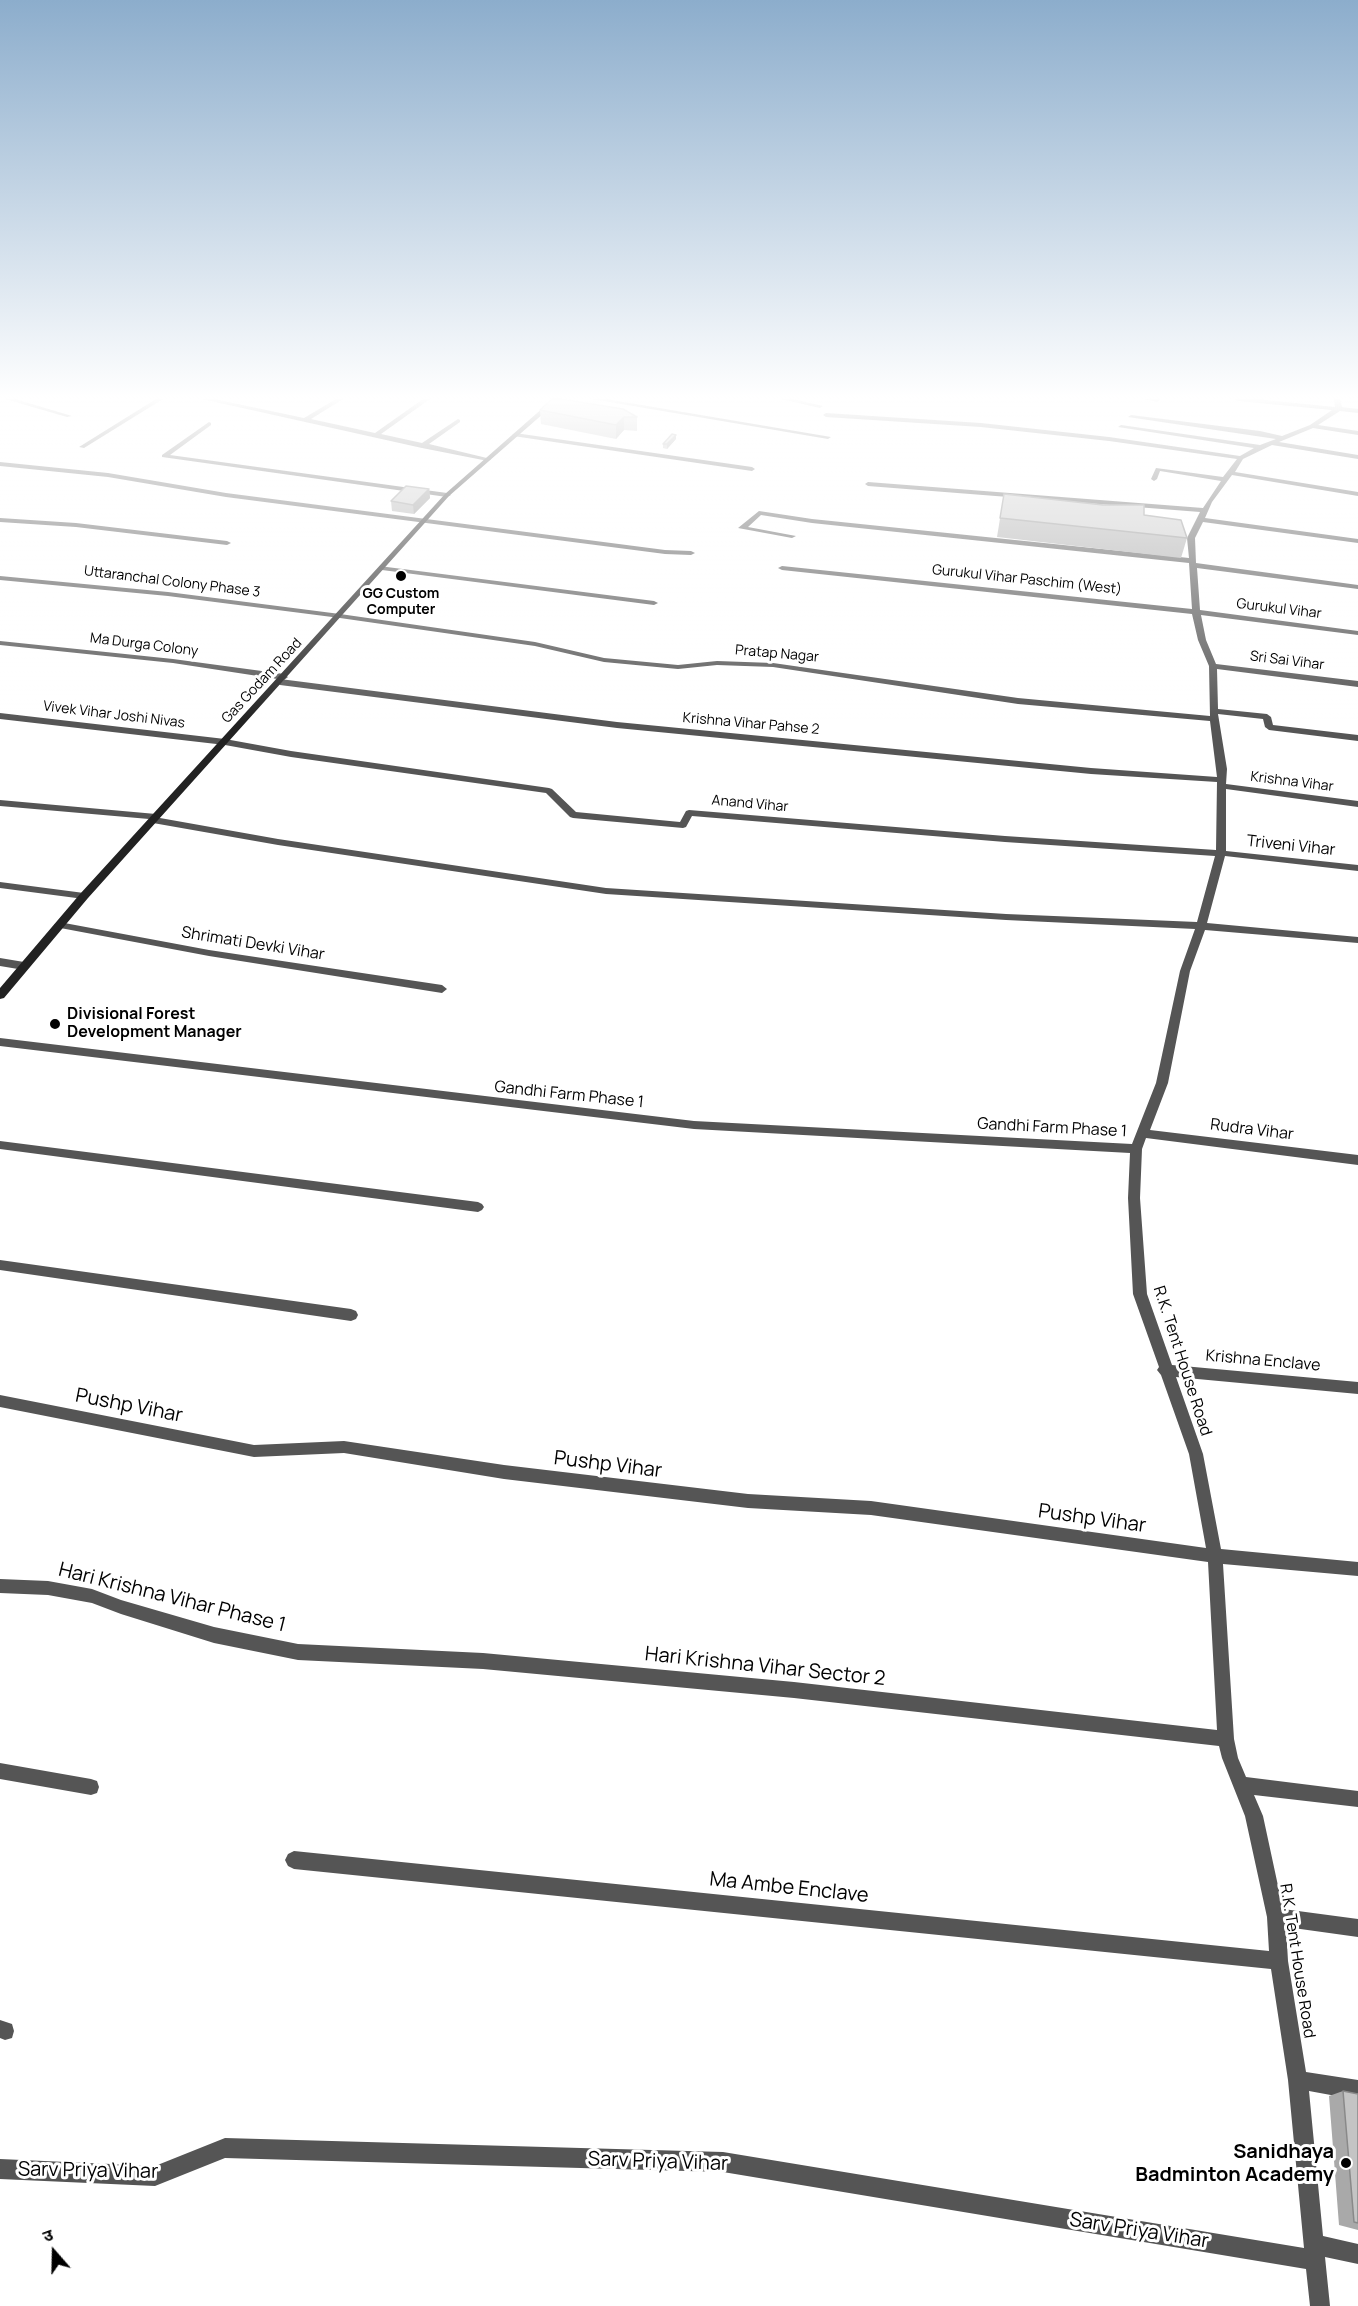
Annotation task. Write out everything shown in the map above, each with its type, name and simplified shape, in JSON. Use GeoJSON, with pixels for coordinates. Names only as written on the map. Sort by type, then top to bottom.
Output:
{"type":"FeatureCollection","features":[{"type":"Feature","properties":{"kind":"main road","name":"Gas Godam Road"},"geometry":{"type":"LineString","coordinates":[[0,995],[84,896],[437,507]]}},
{"type":"Feature","properties":{"kind":"street"},"geometry":{"type":"LineString","coordinates":[[314,507],[665,552],[691,553]]}},
{"type":"Feature","properties":{"kind":"street"},"geometry":{"type":"LineString","coordinates":[[1111,507],[1201,515],[1358,541]]}},
{"type":"Feature","properties":{"kind":"street","name":"R.K. Tent House Road"},"geometry":{"type":"LineString","coordinates":[[1207,507],[1191,538],[1191,563],[1196,590],[1196,612],[1202,640],[1213,666],[1214,715],[1222,783],[1221,853],[1201,926],[1185,971],[1162,1083],[1136,1149],[1134,1198],[1140,1294],[1164,1370],[1196,1454],[1215,1556],[1226,1739],[1230,1758],[1254,1816],[1276,1917],[1298,2080],[1320,2306]]}},
{"type":"Feature","properties":{"kind":"street"},"geometry":{"type":"LineString","coordinates":[[792,536],[742,528],[759,513],[812,521],[1191,563],[1358,587]]}},
{"type":"Feature","properties":{"kind":"street"},"geometry":{"type":"LineString","coordinates":[[0,520],[76,525],[227,543]]}},
{"type":"Feature","properties":{"kind":"street"},"geometry":{"type":"LineString","coordinates":[[382,568],[654,603]]}},
{"type":"Feature","properties":{"kind":"street","name":"Gurukul Vihar Paschim (West)"},"geometry":{"type":"LineString","coordinates":[[782,568],[1196,612]]}},
{"type":"Feature","properties":{"kind":"street","name":"Uttaranchal Colony Phase 3"},"geometry":{"type":"LineString","coordinates":[[0,578],[168,594],[340,616]]}},
{"type":"Feature","properties":{"kind":"street","name":"Gurukul Vihar"},"geometry":{"type":"LineString","coordinates":[[1196,612],[1358,633]]}},
{"type":"Feature","properties":{"kind":"street","name":"Pratap Nagar"},"geometry":{"type":"LineString","coordinates":[[340,616],[535,644],[604,660],[678,667],[717,663],[773,665],[1018,701],[1267,717],[1269,727],[1358,738]]}},
{"type":"Feature","properties":{"kind":"street","name":"Ma Durga Colony"},"geometry":{"type":"LineString","coordinates":[[0,643],[173,661],[282,679]]}},
{"type":"Feature","properties":{"kind":"street","name":"Sri Sai Vihar"},"geometry":{"type":"LineString","coordinates":[[1213,666],[1358,684]]}},
{"type":"Feature","properties":{"kind":"street","name":"Krishna Vihar Pahse 2"},"geometry":{"type":"LineString","coordinates":[[282,679],[618,725],[1222,783]]}},
{"type":"Feature","properties":{"kind":"street","name":"Vivek Vihar Joshi Nivas"},"geometry":{"type":"LineString","coordinates":[[0,716],[225,742]]}},
{"type":"Feature","properties":{"kind":"street","name":"Anand Vihar"},"geometry":{"type":"LineString","coordinates":[[225,742],[291,754],[549,791],[573,815],[683,825],[689,813],[1005,839],[1221,853]]}},
{"type":"Feature","properties":{"kind":"street","name":"Krishna Vihar"},"geometry":{"type":"LineString","coordinates":[[1222,783],[1358,804]]}},
{"type":"Feature","properties":{"kind":"street"},"geometry":{"type":"LineString","coordinates":[[0,803],[155,818],[278,842],[606,891],[1006,917],[1201,926],[1358,940]]}},
{"type":"Feature","properties":{"kind":"street","name":"Triveni Vihar"},"geometry":{"type":"LineString","coordinates":[[1221,853],[1358,868]]}},
{"type":"Feature","properties":{"kind":"street"},"geometry":{"type":"LineString","coordinates":[[0,885],[84,896]]}},
{"type":"Feature","properties":{"kind":"street","name":"Shrimati Devki Vihar"},"geometry":{"type":"LineString","coordinates":[[59,925],[209,953],[442,989]]}},
{"type":"Feature","properties":{"kind":"street"},"geometry":{"type":"LineString","coordinates":[[0,962],[24,966]]}},
{"type":"Feature","properties":{"kind":"street","name":"Gandhi Farm Phase 1"},"geometry":{"type":"LineString","coordinates":[[0,1042],[694,1125],[1136,1149]]}},
{"type":"Feature","properties":{"kind":"street","name":"Rudra Vihar"},"geometry":{"type":"LineString","coordinates":[[1142,1133],[1358,1160]]}},
{"type":"Feature","properties":{"kind":"street"},"geometry":{"type":"LineString","coordinates":[[0,1145],[478,1206]]}},
{"type":"Feature","properties":{"kind":"street"},"geometry":{"type":"LineString","coordinates":[[0,1265],[351,1315]]}},
{"type":"Feature","properties":{"kind":"street","name":"Krishna Enclave"},"geometry":{"type":"LineString","coordinates":[[1164,1370],[1358,1388]]}},
{"type":"Feature","properties":{"kind":"street","name":"Pushp Vihar"},"geometry":{"type":"LineString","coordinates":[[0,1401],[254,1451],[344,1447],[504,1472],[748,1501],[871,1508],[1215,1556],[1358,1569]]}},
{"type":"Feature","properties":{"kind":"street","name":"Hari Krishna Vihar Phase 1"},"geometry":{"type":"LineString","coordinates":[[0,1586],[48,1588],[92,1596],[214,1635],[298,1652]]}},
{"type":"Feature","properties":{"kind":"street","name":"Hari Krishna Vihar Sector 2"},"geometry":{"type":"LineString","coordinates":[[298,1652],[483,1661],[794,1690],[1226,1739]]}},
{"type":"Feature","properties":{"kind":"street"},"geometry":{"type":"LineString","coordinates":[[0,1770],[91,1787]]}},
{"type":"Feature","properties":{"kind":"street"},"geometry":{"type":"LineString","coordinates":[[1241,1785],[1358,1799]]}},
{"type":"Feature","properties":{"kind":"street","name":"Ma Ambe Enclave"},"geometry":{"type":"LineString","coordinates":[[294,1860],[1280,1960]]}},
{"type":"Feature","properties":{"kind":"street"},"geometry":{"type":"LineString","coordinates":[[1276,1917],[1358,1928]]}},
{"type":"Feature","properties":{"kind":"street"},"geometry":{"type":"LineString","coordinates":[[1298,2080],[1358,2090]]}},
{"type":"Feature","properties":{"kind":"street","name":"Sarv Priya Vihar"},"geometry":{"type":"LineString","coordinates":[[0,2169],[155,2176],[225,2148],[723,2162],[1314,2252],[1358,2254]]}},
{"type":"Feature","properties":{"kind":"building"},"geometry":{"type":"Polygon","coordinates":[[[1002,507],[1144,507],[1144,515],[1181,520],[1187,538],[1000,518],[1002,507]]]}},
{"type":"Feature","properties":{"kind":"building"},"geometry":{"type":"Polygon","coordinates":[[[1343,2091],[1358,2094],[1358,2223],[1354,2222],[1343,2091]]]}},
{"type":"Feature","properties":{"kind":"place","name":"GG Custom Computer"},"geometry":{"type":"Point","coordinates":[401,576]}},
{"type":"Feature","properties":{"kind":"place","name":"Divisional Forest Development Manager"},"geometry":{"type":"Point","coordinates":[55,1024]}},
{"type":"Feature","properties":{"kind":"place","name":"Sanidhaya Badminton Academy"},"geometry":{"type":"Point","coordinates":[1346,2163]}}]}
